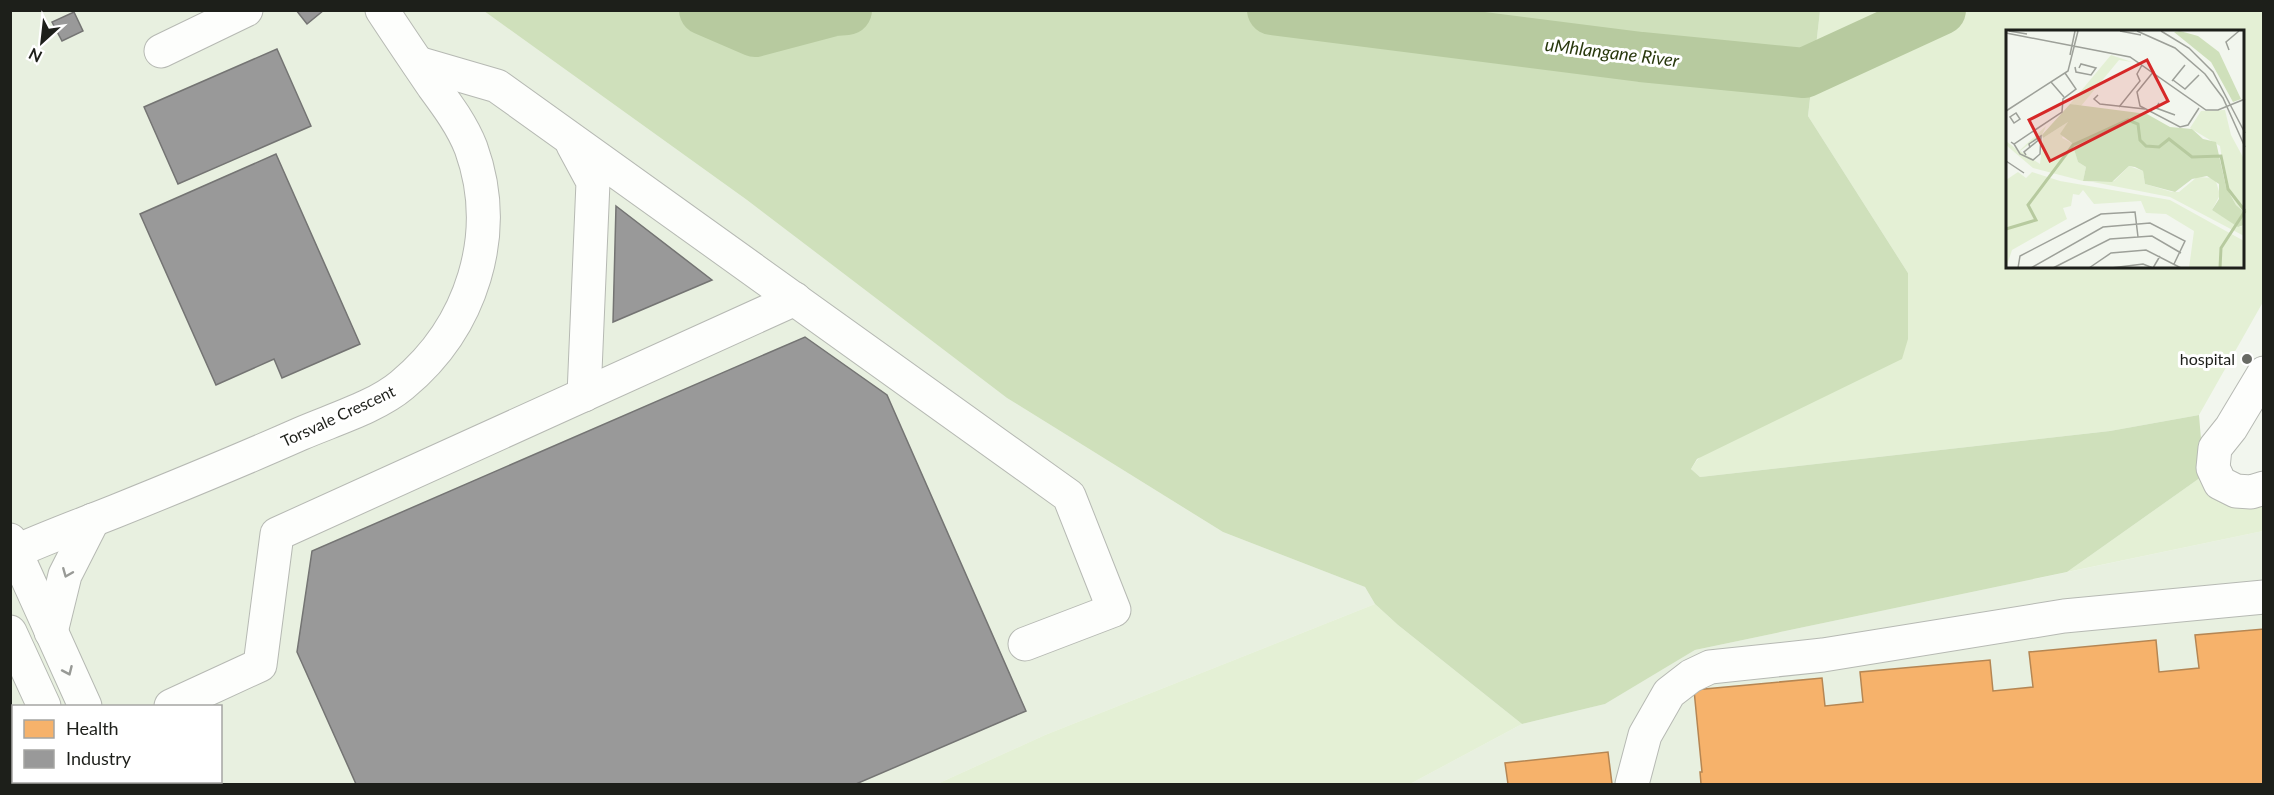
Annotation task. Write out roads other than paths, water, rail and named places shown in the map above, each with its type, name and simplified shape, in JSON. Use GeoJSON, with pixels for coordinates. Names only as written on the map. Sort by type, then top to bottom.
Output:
{"type":"FeatureCollection","features":[{"type":"Feature","properties":{"kind":"street"},"geometry":{"type":"LineString","coordinates":[[161,51],[246,10]]}},
{"type":"Feature","properties":{"kind":"street","name":"Torsvale Crescent"},"geometry":{"type":"LineString","coordinates":[[12,549],[93,520],[221,469],[371,403],[400,386],[428,362],[437,350],[461,313],[483,248],[484,221],[478,171],[470,146],[455,117],[382,10]]}},
{"type":"Feature","properties":{"kind":"street"},"geometry":{"type":"LineString","coordinates":[[418,63],[497,86],[1069,496],[1114,610],[1025,644]]}},
{"type":"Feature","properties":{"kind":"street"},"geometry":{"type":"LineString","coordinates":[[570,138],[593,182],[584,395]]}},
{"type":"Feature","properties":{"kind":"street"},"geometry":{"type":"LineString","coordinates":[[173,705],[260,665],[277,534],[795,299]]}},
{"type":"Feature","properties":{"kind":"street"},"geometry":{"type":"LineString","coordinates":[[2264,373],[2231,428],[2215,448],[2212,468],[2220,483],[2236,491],[2251,492],[2264,488]]}},
{"type":"Feature","properties":{"kind":"street"},"geometry":{"type":"LineString","coordinates":[[2231,428],[2264,421]]}},
{"type":"Feature","properties":{"kind":"street"},"geometry":{"type":"LineString","coordinates":[[51,632],[65,575],[93,520]]}},
{"type":"Feature","properties":{"kind":"street"},"geometry":{"type":"LineString","coordinates":[[12,549],[85,705]]}},
{"type":"Feature","properties":{"kind":"street"},"geometry":{"type":"LineString","coordinates":[[1632,784],[1645,735],[1663,702],[1678,685],[1710,667],[1823,655],[2064,616],[2264,597]]}},
{"type":"Feature","properties":{"kind":"street"},"geometry":{"type":"LineString","coordinates":[[10,632],[44,705]]}},
{"type":"Feature","properties":{"kind":"waterway","name":"uMhlangane River"},"geometry":{"type":"LineString","coordinates":[[704,10],[755,32],[834,11],[847,10]]}},
{"type":"Feature","properties":{"kind":"waterway","name":"uMhlangane River"},"geometry":{"type":"LineString","coordinates":[[1272,10],[1641,57],[1804,73],[1941,10]]}},
{"type":"Feature","properties":{"kind":"place","name":"hospital"},"geometry":{"type":"Point","coordinates":[2247,359]}}]}
